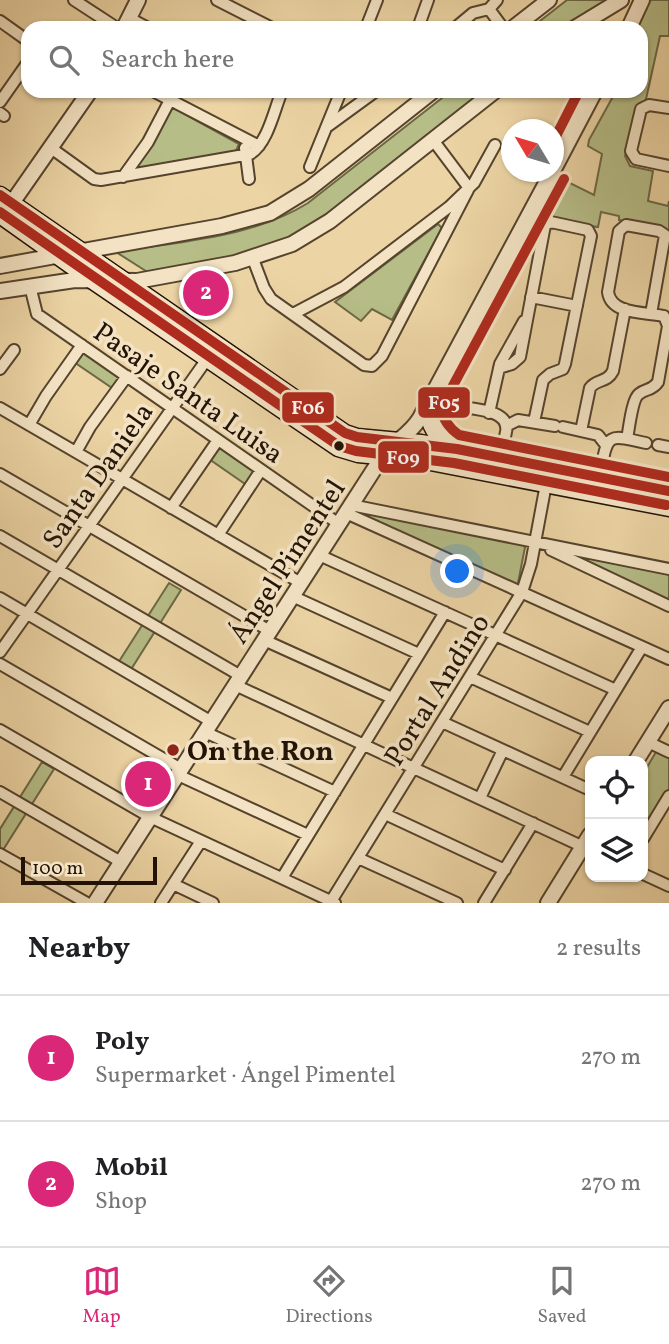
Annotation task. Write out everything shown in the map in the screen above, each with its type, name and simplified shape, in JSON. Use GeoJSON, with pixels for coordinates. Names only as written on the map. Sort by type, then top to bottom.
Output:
{"type":"FeatureCollection","features":[{"type":"Feature","properties":{"kind":"main road"},"geometry":{"type":"LineString","coordinates":[[3,210],[81,251],[338,430],[357,437],[498,451],[517,461],[596,471],[614,481],[669,491]]}},
{"type":"Feature","properties":{"kind":"main road"},"geometry":{"type":"LineString","coordinates":[[3,210],[57,256],[332,444],[358,454],[420,460],[669,508]]}},
{"type":"Feature","properties":{"kind":"main road"},"geometry":{"type":"LineString","coordinates":[[427,405],[429,421],[436,434],[454,448]]}},
{"type":"Feature","properties":{"kind":"street"},"geometry":{"type":"LineString","coordinates":[[74,0],[106,21]]}},
{"type":"Feature","properties":{"kind":"street"},"geometry":{"type":"LineString","coordinates":[[127,21],[138,0]]}},
{"type":"Feature","properties":{"kind":"street"},"geometry":{"type":"LineString","coordinates":[[217,0],[258,21]]}},
{"type":"Feature","properties":{"kind":"street"},"geometry":{"type":"LineString","coordinates":[[369,21],[377,0]]}},
{"type":"Feature","properties":{"kind":"street"},"geometry":{"type":"LineString","coordinates":[[420,21],[428,0]]}},
{"type":"Feature","properties":{"kind":"street"},"geometry":{"type":"LineString","coordinates":[[463,21],[473,13],[479,0]]}},
{"type":"Feature","properties":{"kind":"street"},"geometry":{"type":"LineString","coordinates":[[473,13],[489,9],[497,0]]}},
{"type":"Feature","properties":{"kind":"street"},"geometry":{"type":"LineString","coordinates":[[522,21],[549,0]]}},
{"type":"Feature","properties":{"kind":"street"},"geometry":{"type":"LineString","coordinates":[[586,21],[621,0]]}},
{"type":"Feature","properties":{"kind":"street"},"geometry":{"type":"LineString","coordinates":[[632,21],[642,0]]}},
{"type":"Feature","properties":{"kind":"street"},"geometry":{"type":"LineString","coordinates":[[489,9],[498,21]]}},
{"type":"Feature","properties":{"kind":"street"},"geometry":{"type":"LineString","coordinates":[[0,21],[21,35]]}},
{"type":"Feature","properties":{"kind":"street"},"geometry":{"type":"LineString","coordinates":[[0,102],[21,72]]}},
{"type":"Feature","properties":{"kind":"street"},"geometry":{"type":"LineString","coordinates":[[3,210],[85,98]]}},
{"type":"Feature","properties":{"kind":"street"},"geometry":{"type":"LineString","coordinates":[[166,98],[259,146]]}},
{"type":"Feature","properties":{"kind":"street"},"geometry":{"type":"LineString","coordinates":[[51,148],[101,180],[246,155],[259,146],[276,98]]}},
{"type":"Feature","properties":{"kind":"street"},"geometry":{"type":"LineString","coordinates":[[310,167],[338,98]]}},
{"type":"Feature","properties":{"kind":"street"},"geometry":{"type":"LineString","coordinates":[[356,98],[363,101]]}},
{"type":"Feature","properties":{"kind":"street"},"geometry":{"type":"LineString","coordinates":[[328,126],[367,98]]}},
{"type":"Feature","properties":{"kind":"street"},"geometry":{"type":"LineString","coordinates":[[0,266],[222,226],[270,213],[309,189],[424,98]]}},
{"type":"Feature","properties":{"kind":"street"},"geometry":{"type":"LineString","coordinates":[[0,291],[90,279],[137,281],[253,259],[292,244],[318,230],[486,98]]}},
{"type":"Feature","properties":{"kind":"street","name":"Ángel Pimentel"},"geometry":{"type":"LineString","coordinates":[[564,149],[591,98]]}},
{"type":"Feature","properties":{"kind":"street"},"geometry":{"type":"LineString","coordinates":[[123,177],[148,142],[170,100]]}},
{"type":"Feature","properties":{"kind":"street"},"geometry":{"type":"LineString","coordinates":[[669,107],[649,105],[641,109],[631,150],[636,159],[669,166]]}},
{"type":"Feature","properties":{"kind":"street"},"geometry":{"type":"LineString","coordinates":[[243,138],[249,179]]}},
{"type":"Feature","properties":{"kind":"street"},"geometry":{"type":"LineString","coordinates":[[433,140],[468,189]]}},
{"type":"Feature","properties":{"kind":"street"},"geometry":{"type":"LineString","coordinates":[[253,259],[266,292],[363,365],[372,366],[382,356],[468,189],[495,145]]}},
{"type":"Feature","properties":{"kind":"street","name":"Ángel Pimentel"},"geometry":{"type":"LineString","coordinates":[[95,903],[382,457],[417,424],[547,182]]}},
{"type":"Feature","properties":{"kind":"street"},"geometry":{"type":"LineString","coordinates":[[293,314],[344,287],[468,189]]}},
{"type":"Feature","properties":{"kind":"street"},"geometry":{"type":"LineString","coordinates":[[489,413],[506,349],[528,316],[547,223],[585,229],[591,236],[564,367],[561,371],[550,373],[543,380],[534,422]]}},
{"type":"Feature","properties":{"kind":"street"},"geometry":{"type":"LineString","coordinates":[[627,439],[636,397],[653,388],[658,382],[668,326],[664,316],[651,314],[625,309],[611,303],[608,292],[619,232],[622,227],[628,225],[659,231],[665,236],[651,314]]}},
{"type":"Feature","properties":{"kind":"street","name":"Pasaje Santa Luisa"},"geometry":{"type":"LineString","coordinates":[[30,286],[35,312],[261,470],[345,514]]}},
{"type":"Feature","properties":{"kind":"street"},"geometry":{"type":"LineString","coordinates":[[531,297],[577,306]]}},
{"type":"Feature","properties":{"kind":"street"},"geometry":{"type":"LineString","coordinates":[[581,431],[590,388],[593,384],[607,379],[613,371],[625,309]]}},
{"type":"Feature","properties":{"kind":"street"},"geometry":{"type":"LineString","coordinates":[[29,425],[82,345]]}},
{"type":"Feature","properties":{"kind":"street"},"geometry":{"type":"LineString","coordinates":[[0,369],[14,350]]}},
{"type":"Feature","properties":{"kind":"street","name":"Santa Daniela"},"geometry":{"type":"LineString","coordinates":[[0,652],[207,359]]}},
{"type":"Feature","properties":{"kind":"street"},"geometry":{"type":"LineString","coordinates":[[76,452],[90,427],[127,376]]}},
{"type":"Feature","properties":{"kind":"street"},"geometry":{"type":"LineString","coordinates":[[456,406],[500,416],[508,425]]}},
{"type":"Feature","properties":{"kind":"street"},"geometry":{"type":"LineString","coordinates":[[0,408],[301,583]]}},
{"type":"Feature","properties":{"kind":"street"},"geometry":{"type":"LineString","coordinates":[[498,451],[508,425],[518,420],[598,435],[605,444]]}},
{"type":"Feature","properties":{"kind":"street"},"geometry":{"type":"LineString","coordinates":[[596,471],[605,444],[614,438],[646,443]]}},
{"type":"Feature","properties":{"kind":"street"},"geometry":{"type":"LineString","coordinates":[[171,508],[218,440]]}},
{"type":"Feature","properties":{"kind":"street"},"geometry":{"type":"LineString","coordinates":[[218,535],[261,470]]}},
{"type":"Feature","properties":{"kind":"street"},"geometry":{"type":"LineString","coordinates":[[0,474],[89,525],[267,636],[392,698]]}},
{"type":"Feature","properties":{"kind":"street","name":"Portal Andino"},"geometry":{"type":"LineString","coordinates":[[332,902],[522,592],[529,574],[546,484]]}},
{"type":"Feature","properties":{"kind":"street"},"geometry":{"type":"LineString","coordinates":[[345,514],[534,543],[669,569]]}},
{"type":"Feature","properties":{"kind":"street"},"geometry":{"type":"LineString","coordinates":[[345,514],[669,659]]}},
{"type":"Feature","properties":{"kind":"street"},"geometry":{"type":"LineString","coordinates":[[0,536],[238,681],[364,745],[533,823],[585,843]]}},
{"type":"Feature","properties":{"kind":"street"},"geometry":{"type":"LineString","coordinates":[[534,543],[669,606]]}},
{"type":"Feature","properties":{"kind":"street"},"geometry":{"type":"LineString","coordinates":[[319,555],[616,690]]}},
{"type":"Feature","properties":{"kind":"street"},"geometry":{"type":"LineString","coordinates":[[292,596],[419,654]]}},
{"type":"Feature","properties":{"kind":"street"},"geometry":{"type":"LineString","coordinates":[[0,598],[209,727],[335,792]]}},
{"type":"Feature","properties":{"kind":"street"},"geometry":{"type":"LineString","coordinates":[[282,878],[445,612]]}},
{"type":"Feature","properties":{"kind":"street"},"geometry":{"type":"LineString","coordinates":[[563,777],[642,647]]}},
{"type":"Feature","properties":{"kind":"street"},"geometry":{"type":"LineString","coordinates":[[0,664],[179,772],[308,835]]}},
{"type":"Feature","properties":{"kind":"street"},"geometry":{"type":"LineString","coordinates":[[470,677],[590,733]]}},
{"type":"Feature","properties":{"kind":"street"},"geometry":{"type":"LineString","coordinates":[[639,756],[669,708]]}},
{"type":"Feature","properties":{"kind":"street"},"geometry":{"type":"LineString","coordinates":[[442,722],[585,788]]}},
{"type":"Feature","properties":{"kind":"street"},"geometry":{"type":"LineString","coordinates":[[0,730],[150,817],[332,902]]}},
{"type":"Feature","properties":{"kind":"street"},"geometry":{"type":"LineString","coordinates":[[648,742],[669,752]]}},
{"type":"Feature","properties":{"kind":"street"},"geometry":{"type":"LineString","coordinates":[[480,798],[503,750]]}},
{"type":"Feature","properties":{"kind":"street"},"geometry":{"type":"LineString","coordinates":[[0,792],[121,862]]}},
{"type":"Feature","properties":{"kind":"street"},"geometry":{"type":"LineString","coordinates":[[648,831],[669,796]]}},
{"type":"Feature","properties":{"kind":"street"},"geometry":{"type":"LineString","coordinates":[[385,814],[505,870]]}},
{"type":"Feature","properties":{"kind":"street"},"geometry":{"type":"LineString","coordinates":[[658,814],[669,819]]}},
{"type":"Feature","properties":{"kind":"street"},"geometry":{"type":"LineString","coordinates":[[484,903],[533,823]]}},
{"type":"Feature","properties":{"kind":"street"},"geometry":{"type":"LineString","coordinates":[[161,903],[201,841]]}},
{"type":"Feature","properties":{"kind":"street"},"geometry":{"type":"LineString","coordinates":[[550,902],[585,849]]}},
{"type":"Feature","properties":{"kind":"street"},"geometry":{"type":"LineString","coordinates":[[0,854],[87,903]]}},
{"type":"Feature","properties":{"kind":"street"},"geometry":{"type":"LineString","coordinates":[[358,858],[457,903]]}},
{"type":"Feature","properties":{"kind":"street"},"geometry":{"type":"LineString","coordinates":[[648,876],[669,886]]}},
{"type":"Feature","properties":{"kind":"street"},"geometry":{"type":"LineString","coordinates":[[173,884],[213,903]]}},
{"type":"Feature","properties":{"kind":"green space"},"geometry":{"type":"Polygon","coordinates":[[[567,0],[606,0],[574,21],[540,21],[567,0]]]}},
{"type":"Feature","properties":{"kind":"green space"},"geometry":{"type":"Polygon","coordinates":[[[650,0],[669,0],[669,36],[660,36],[648,90],[648,21],[640,21],[650,0]]]}},
{"type":"Feature","properties":{"kind":"green space"},"geometry":{"type":"Polygon","coordinates":[[[442,98],[474,98],[334,210],[296,236],[255,252],[149,273],[116,252],[240,231],[286,215],[308,203],[442,98]]]}},
{"type":"Feature","properties":{"kind":"green space"},"geometry":{"type":"Polygon","coordinates":[[[612,98],[646,98],[635,113],[625,156],[630,166],[653,171],[648,201],[668,206],[669,201],[669,231],[619,220],[619,216],[601,212],[598,227],[545,219],[537,223],[558,182],[564,180],[594,195],[602,154],[588,146],[612,98]]]}},
{"type":"Feature","properties":{"kind":"green space"},"geometry":{"type":"Polygon","coordinates":[[[172,107],[239,144],[236,151],[135,169],[152,146],[172,107]]]}},
{"type":"Feature","properties":{"kind":"green space"},"geometry":{"type":"Polygon","coordinates":[[[438,224],[442,228],[392,320],[372,309],[361,321],[335,302],[438,224]]]}},
{"type":"Feature","properties":{"kind":"green space"},"geometry":{"type":"Polygon","coordinates":[[[83,351],[122,376],[115,390],[74,362],[83,351]]]}},
{"type":"Feature","properties":{"kind":"green space"},"geometry":{"type":"Polygon","coordinates":[[[219,445],[257,468],[248,486],[209,459],[219,445]]]}},
{"type":"Feature","properties":{"kind":"green space"},"geometry":{"type":"Polygon","coordinates":[[[366,512],[526,542],[517,588],[364,516],[366,512]]]}},
{"type":"Feature","properties":{"kind":"green space"},"geometry":{"type":"Polygon","coordinates":[[[564,552],[669,572],[669,600],[564,552]]]}},
{"type":"Feature","properties":{"kind":"green space"},"geometry":{"type":"Polygon","coordinates":[[[169,583],[181,590],[130,671],[118,663],[169,583]]]}},
{"type":"Feature","properties":{"kind":"green space"},"geometry":{"type":"Polygon","coordinates":[[[656,752],[669,758],[669,791],[648,825],[648,819],[648,766],[656,752]]]}},
{"type":"Feature","properties":{"kind":"green space"},"geometry":{"type":"Polygon","coordinates":[[[42,762],[54,769],[3,850],[0,848],[0,829],[42,762]]]}},
{"type":"Feature","properties":{"kind":"transit line","name":"F05"},"geometry":{"type":"LineString","coordinates":[[564,120],[575,98]]}},
{"type":"Feature","properties":{"kind":"transit line","name":"F05"},"geometry":{"type":"LineString","coordinates":[[562,182],[441,408],[443,416],[449,427],[459,435],[669,477]]}},
{"type":"Feature","properties":{"kind":"transit line","name":"F06"},"geometry":{"type":"LineString","coordinates":[[0,195],[345,433],[357,437],[457,449],[669,491]]}},
{"type":"Feature","properties":{"kind":"transit line","name":"F09"},"geometry":{"type":"LineString","coordinates":[[0,212],[339,446],[356,451],[454,463],[666,505]]}},
{"type":"Feature","properties":{"kind":"place","name":"Mobil"},"geometry":{"type":"Point","coordinates":[206,293]}},
{"type":"Feature","properties":{"kind":"place","name":"On the Ron"},"geometry":{"type":"Point","coordinates":[173,750]}},
{"type":"Feature","properties":{"kind":"place","name":"Poly"},"geometry":{"type":"Point","coordinates":[148,784]}}]}
